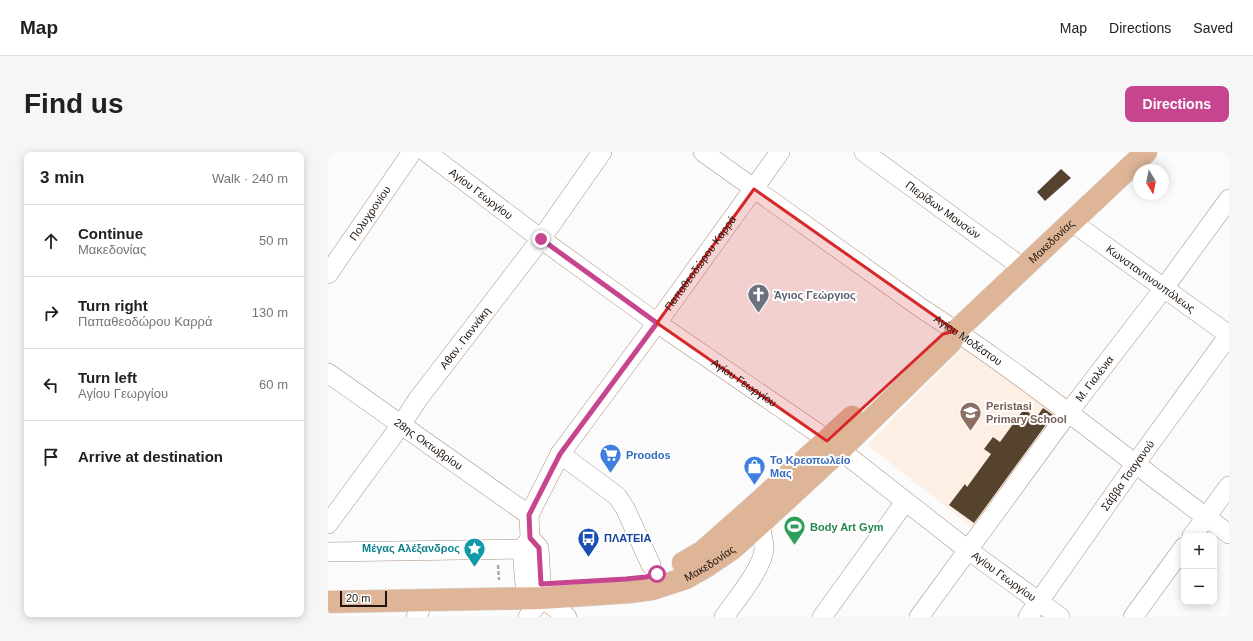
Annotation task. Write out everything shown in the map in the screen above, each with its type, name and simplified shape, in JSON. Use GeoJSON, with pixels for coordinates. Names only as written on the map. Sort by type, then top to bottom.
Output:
{"type":"FeatureCollection","features":[{"type":"Feature","properties":{"kind":"main road","name":"Μακεδονίας"},"geometry":{"type":"LineString","coordinates":[[328,602],[419,609],[536,589],[646,577],[670,570],[702,552],[834,445],[952,342],[956,331],[1146,152]]}},
{"type":"Feature","properties":{"kind":"main road","name":"Μακεδονίας"},"geometry":{"type":"LineString","coordinates":[[328,588],[536,589],[630,592],[652,589],[686,578],[732,549],[760,524],[834,445]]}},
{"type":"Feature","properties":{"kind":"street","name":"Πολυχρονίου"},"geometry":{"type":"LineString","coordinates":[[328,274],[412,152]]}},
{"type":"Feature","properties":{"kind":"street","name":"Αγίου Γεωργίου"},"geometry":{"type":"LineString","coordinates":[[426,152],[541,239],[657,323],[834,445],[968,550],[1060,617]]}},
{"type":"Feature","properties":{"kind":"street","name":"Αθαν. Γιαννάκη"},"geometry":{"type":"LineString","coordinates":[[328,524],[401,425],[418,399],[541,239],[602,152]]}},
{"type":"Feature","properties":{"kind":"street","name":"Αγίου Μοδέστου"},"geometry":{"type":"LineString","coordinates":[[703,152],[921,308],[956,331],[1136,463],[1229,534]]}},
{"type":"Feature","properties":{"kind":"street","name":"Παπαθεοδώρου Καρρά"},"geometry":{"type":"LineString","coordinates":[[536,589],[539,548],[526,543],[529,515],[560,454],[657,323],[780,152]]}},
{"type":"Feature","properties":{"kind":"street","name":"Πιερίδων Μουσών"},"geometry":{"type":"LineString","coordinates":[[864,152],[1023,268]]}},
{"type":"Feature","properties":{"kind":"street","name":"Μ. Γιαλένια"},"geometry":{"type":"LineString","coordinates":[[919,617],[1068,413],[1164,288],[1229,199]]}},
{"type":"Feature","properties":{"kind":"street","name":"Κωνσταντινουπόλεως"},"geometry":{"type":"LineString","coordinates":[[1072,222],[1229,335]]}},
{"type":"Feature","properties":{"kind":"street","name":"Σάββα Τσαγανού"},"geometry":{"type":"LineString","coordinates":[[1028,617],[1040,602],[1136,463],[1229,335]]}},
{"type":"Feature","properties":{"kind":"street","name":"28ης Οκτωβρίου"},"geometry":{"type":"LineString","coordinates":[[328,373],[529,515]]}},
{"type":"Feature","properties":{"kind":"street"},"geometry":{"type":"LineString","coordinates":[[560,454],[617,496],[625,508],[651,565]]}},
{"type":"Feature","properties":{"kind":"street"},"geometry":{"type":"LineString","coordinates":[[1194,533],[1229,486]]}},
{"type":"Feature","properties":{"kind":"street"},"geometry":{"type":"LineString","coordinates":[[822,617],[905,502]]}},
{"type":"Feature","properties":{"kind":"street"},"geometry":{"type":"LineString","coordinates":[[724,617],[757,570],[762,559],[764,548],[760,524]]}},
{"type":"Feature","properties":{"kind":"street"},"geometry":{"type":"LineString","coordinates":[[328,552],[526,543]]}},
{"type":"Feature","properties":{"kind":"street"},"geometry":{"type":"LineString","coordinates":[[1133,617],[1181,551]]}},
{"type":"Feature","properties":{"kind":"street"},"geometry":{"type":"LineString","coordinates":[[528,617],[536,589],[567,617]]}},
{"type":"Feature","properties":{"kind":"highlighted area"},"geometry":{"type":"Polygon","coordinates":[[[754,189],[956,331],[943,334],[827,441],[657,323],[754,189]]]}},
{"type":"Feature","properties":{"kind":"shaded area","name":"Peristasi Primary School"},"geometry":{"type":"Polygon","coordinates":[[[966,345],[1069,419],[979,532],[867,445],[966,345]]]}},
{"type":"Feature","properties":{"kind":"building"},"geometry":{"type":"Polygon","coordinates":[[[1061,169],[1071,178],[1045,201],[1037,192],[1061,169]]]}},
{"type":"Feature","properties":{"kind":"building"},"geometry":{"type":"Polygon","coordinates":[[[1043,408],[1053,415],[974,523],[949,505],[965,484],[967,487],[991,454],[984,449],[993,437],[1000,442],[1024,409],[1036,418],[1043,408]]]}},
{"type":"Feature","properties":{"kind":"place","name":"Άγιος Γεώργιος"},"geometry":{"type":"Point","coordinates":[758,314]}},
{"type":"Feature","properties":{"kind":"place","name":"Peristasi Primary School"},"geometry":{"type":"Point","coordinates":[970,432]}},
{"type":"Feature","properties":{"kind":"place","name":"Proodos"},"geometry":{"type":"Point","coordinates":[610,474]}},
{"type":"Feature","properties":{"kind":"place","name":"Το Κρεοπωλείο Μας"},"geometry":{"type":"Point","coordinates":[755,486]}},
{"type":"Feature","properties":{"kind":"place","name":"Body Art Gym"},"geometry":{"type":"Point","coordinates":[794,546]}},
{"type":"Feature","properties":{"kind":"place","name":"ΠΛΑΤΕΙΑ"},"geometry":{"type":"Point","coordinates":[589,558]}},
{"type":"Feature","properties":{"kind":"place","name":"Μέγας Αλέξανδρος"},"geometry":{"type":"Point","coordinates":[475,568]}},
{"type":"Feature","properties":{"kind":"route"},"geometry":{"type":"LineString","coordinates":[[541,239],[657,323],[560,454],[529,515],[530,538],[539,548],[541,584],[626,579],[646,577],[657,574]]}}]}
